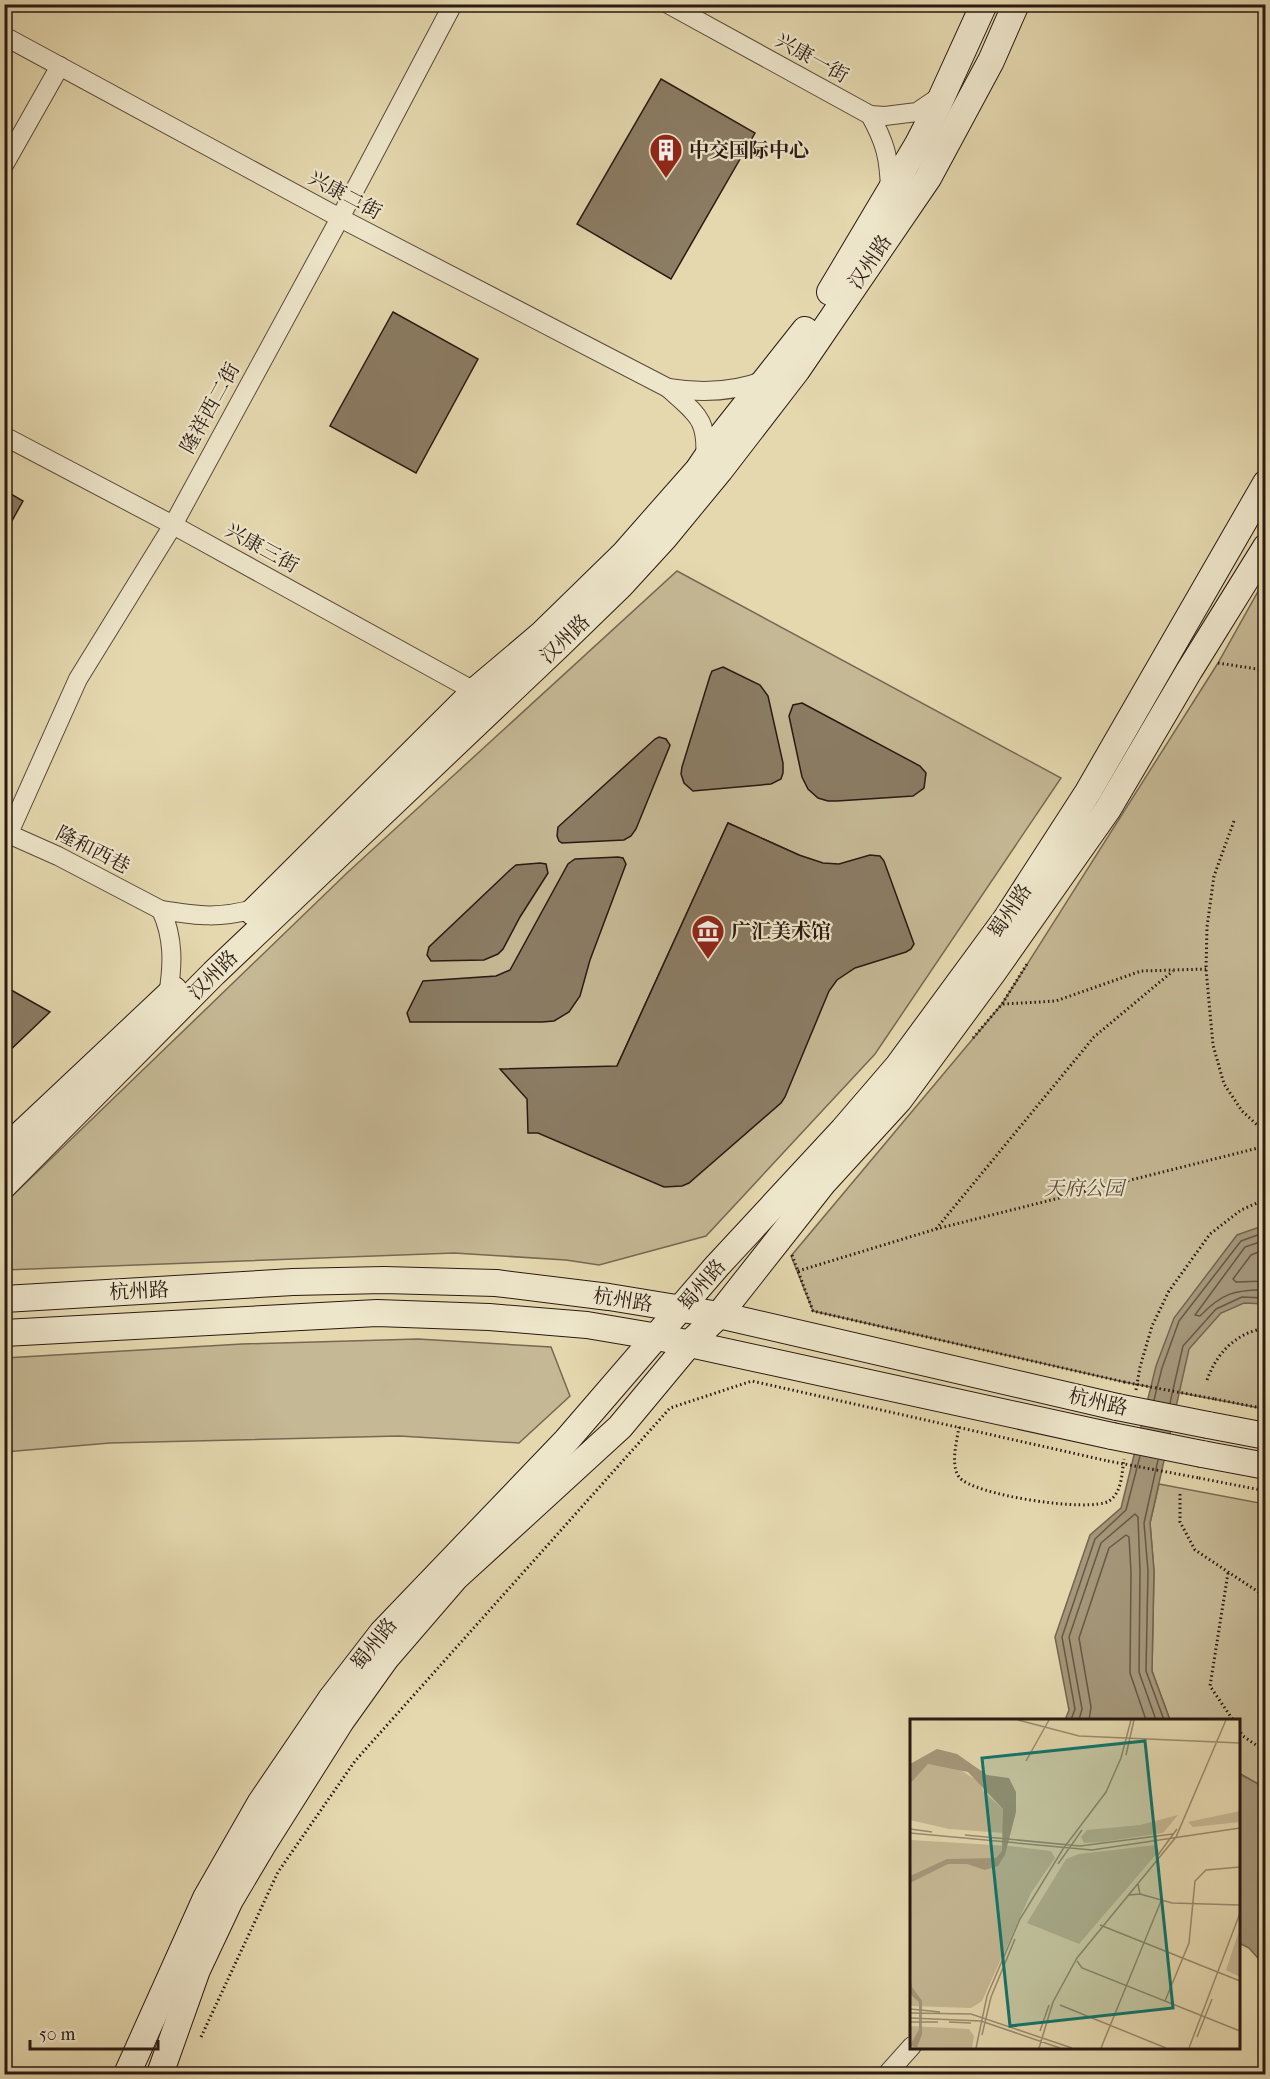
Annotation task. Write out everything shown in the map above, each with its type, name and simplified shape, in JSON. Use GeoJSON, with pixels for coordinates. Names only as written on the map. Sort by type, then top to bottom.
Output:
{"type":"FeatureCollection","features":[{"type":"Feature","properties":{"kind":"main road","name":"汉州路"},"geometry":{"type":"LineString","coordinates":[[4,1185],[486,697],[541,635],[624,554],[705,460],[811,322],[918,144],[984,4]]}},
{"type":"Feature","properties":{"kind":"main road","name":"汉州路"},"geometry":{"type":"LineString","coordinates":[[4,1150],[257,908],[486,697],[620,586],[656,546],[720,470],[797,370],[928,178],[991,61],[1016,4]]}},
{"type":"Feature","properties":{"kind":"main road","name":"蜀州路"},"geometry":{"type":"LineString","coordinates":[[127,2074],[206,1898],[261,1802],[331,1699],[382,1633],[566,1441],[892,1074],[1006,919],[1088,792],[1266,483]]}},
{"type":"Feature","properties":{"kind":"main road","name":"蜀州路"},"geometry":{"type":"LineString","coordinates":[[159,2074],[197,1970],[230,1900],[261,1846],[341,1721],[386,1658],[455,1578],[620,1427],[689,1344],[719,1315],[824,1183],[899,1100],[994,971],[1108,809],[1189,671],[1266,547]]}},
{"type":"Feature","properties":{"kind":"main road","name":"杭州路"},"geometry":{"type":"LineString","coordinates":[[4,1299],[293,1282],[384,1280],[496,1283],[609,1297],[719,1315],[1121,1394],[1208,1425],[1266,1436]]}},
{"type":"Feature","properties":{"kind":"main road","name":"杭州路"},"geometry":{"type":"LineString","coordinates":[[4,1333],[377,1313],[489,1317],[586,1325],[689,1344],[1110,1448],[1201,1466],[1266,1466]]}},
{"type":"Feature","properties":{"kind":"street","name":"隆祥西二街"},"geometry":{"type":"LineString","coordinates":[[7,833],[78,679],[172,525],[340,218],[453,4]]}},
{"type":"Feature","properties":{"kind":"street","name":"兴康一街"},"geometry":{"type":"LineString","coordinates":[[669,4],[870,115]]}},
{"type":"Feature","properties":{"kind":"street","name":"兴康二街"},"geometry":{"type":"LineString","coordinates":[[4,36],[340,218],[668,388]]}},
{"type":"Feature","properties":{"kind":"street"},"geometry":{"type":"LineString","coordinates":[[4,165],[60,66]]}},
{"type":"Feature","properties":{"kind":"street"},"geometry":{"type":"LineString","coordinates":[[870,115],[885,116],[917,112],[943,95]]}},
{"type":"Feature","properties":{"kind":"street"},"geometry":{"type":"LineString","coordinates":[[870,115],[882,138],[889,163],[890,191]]}},
{"type":"Feature","properties":{"kind":"street"},"geometry":{"type":"LineString","coordinates":[[668,388],[686,391],[716,390],[751,386],[767,379]]}},
{"type":"Feature","properties":{"kind":"street"},"geometry":{"type":"LineString","coordinates":[[668,388],[703,424],[706,438],[705,460]]}},
{"type":"Feature","properties":{"kind":"street","name":"兴康三街"},"geometry":{"type":"LineString","coordinates":[[4,436],[486,697]]}},
{"type":"Feature","properties":{"kind":"street","name":"隆和西巷"},"geometry":{"type":"LineString","coordinates":[[7,833],[58,856],[161,910]]}},
{"type":"Feature","properties":{"kind":"street"},"geometry":{"type":"LineString","coordinates":[[161,910],[207,916],[231,915],[257,908]]}},
{"type":"Feature","properties":{"kind":"street"},"geometry":{"type":"LineString","coordinates":[[161,910],[168,926],[172,955],[168,995]]}},
{"type":"Feature","properties":{"kind":"street"},"geometry":{"type":"LineString","coordinates":[[887,2074],[910,2048]]}},
{"type":"Feature","properties":{"kind":"path"},"geometry":{"type":"LineString","coordinates":[[1213,670],[1223,654]]}},
{"type":"Feature","properties":{"kind":"path"},"geometry":{"type":"LineString","coordinates":[[1218,663],[1257,669],[1266,674]]}},
{"type":"Feature","properties":{"kind":"path"},"geometry":{"type":"LineString","coordinates":[[1234,821],[1214,876],[1207,927],[1206,969],[1213,1045],[1224,1084],[1242,1111],[1266,1132]]}},
{"type":"Feature","properties":{"kind":"path"},"geometry":{"type":"LineString","coordinates":[[972,1040],[1002,1004],[1027,963]]}},
{"type":"Feature","properties":{"kind":"path"},"geometry":{"type":"LineString","coordinates":[[1002,1004],[1056,1001],[1141,971],[1206,969]]}},
{"type":"Feature","properties":{"kind":"path"},"geometry":{"type":"LineString","coordinates":[[936,1229],[1094,1037],[1173,971]]}},
{"type":"Feature","properties":{"kind":"path"},"geometry":{"type":"LineString","coordinates":[[797,1271],[936,1229],[1266,1146]]}},
{"type":"Feature","properties":{"kind":"path"},"geometry":{"type":"LineString","coordinates":[[799,1247],[791,1256],[813,1311],[1121,1394],[1215,1400],[1266,1409]]}},
{"type":"Feature","properties":{"kind":"path"},"geometry":{"type":"LineString","coordinates":[[1208,1380],[1213,1364],[1226,1346],[1257,1330],[1266,1328]]}},
{"type":"Feature","properties":{"kind":"path"},"geometry":{"type":"LineString","coordinates":[[201,2037],[278,1872],[355,1761],[670,1408],[752,1381],[1201,1466],[1266,1491]]}},
{"type":"Feature","properties":{"kind":"path"},"geometry":{"type":"LineString","coordinates":[[1180,1494],[1180,1522],[1195,1550],[1266,1597]]}},
{"type":"Feature","properties":{"kind":"path"},"geometry":{"type":"LineString","coordinates":[[1228,1573],[1210,1686],[1232,1719]]}},
{"type":"Feature","properties":{"kind":"path"},"geometry":{"type":"LineString","coordinates":[[1240,1731],[1243,1736],[1266,1752]]}},
{"type":"Feature","properties":{"kind":"green space"},"geometry":{"type":"Polygon","coordinates":[[[677,571],[1061,778],[875,1054],[706,1236],[599,1265],[566,1260],[454,1253],[5,1270],[5,1203],[348,872],[677,571]]]}},
{"type":"Feature","properties":{"kind":"green space","name":"天府公园"},"geometry":{"type":"Polygon","coordinates":[[[1265,579],[1265,1409],[1124,1382],[813,1311],[791,1256],[1002,1004],[1218,663],[1265,579]]]}},
{"type":"Feature","properties":{"kind":"green space"},"geometry":{"type":"Polygon","coordinates":[[[418,1339],[551,1347],[570,1396],[519,1443],[399,1436],[110,1443],[5,1452],[5,1358],[242,1344],[418,1339]]]}},
{"type":"Feature","properties":{"kind":"green space"},"geometry":{"type":"Polygon","coordinates":[[[1159,1484],[1265,1504],[1265,1793],[1260,1785],[1240,1774],[1240,1719],[1170,1719],[1152,1671],[1154,1571],[1150,1523],[1159,1484]]]}},
{"type":"Feature","properties":{"kind":"water"},"geometry":{"type":"Polygon","coordinates":[[[1265,1225],[1265,1304],[1244,1303],[1221,1313],[1189,1349],[1150,1523],[1154,1571],[1152,1671],[1170,1719],[1065,1719],[1069,1710],[1055,1637],[1090,1535],[1121,1508],[1156,1366],[1174,1318],[1237,1235],[1265,1225]]]}},
{"type":"Feature","properties":{"kind":"water"},"geometry":{"type":"Polygon","coordinates":[[[1240,1774],[1260,1785],[1265,1793],[1265,1966],[1249,1948],[1240,1944],[1240,1774]]]}},
{"type":"Feature","properties":{"kind":"building","name":"中交国际中心"},"geometry":{"type":"Polygon","coordinates":[[[661,79],[755,133],[671,279],[577,224],[661,79]]]}},
{"type":"Feature","properties":{"kind":"building"},"geometry":{"type":"Polygon","coordinates":[[[393,312],[478,359],[416,473],[330,426],[393,312]]]}},
{"type":"Feature","properties":{"kind":"building"},"geometry":{"type":"Polygon","coordinates":[[[4,490],[23,501],[4,535],[4,490]]]}},
{"type":"Feature","properties":{"kind":"building"},"geometry":{"type":"Polygon","coordinates":[[[723,667],[760,685],[768,696],[783,763],[783,773],[781,779],[771,784],[693,791],[684,783],[681,774],[682,767],[712,671],[723,667]]]}},
{"type":"Feature","properties":{"kind":"building"},"geometry":{"type":"Polygon","coordinates":[[[802,703],[920,766],[926,773],[924,788],[913,796],[837,801],[818,798],[808,789],[802,777],[789,716],[793,705],[802,703]]]}},
{"type":"Feature","properties":{"kind":"building"},"geometry":{"type":"Polygon","coordinates":[[[659,737],[666,739],[670,745],[636,829],[631,836],[624,840],[562,843],[559,841],[558,827],[659,737]]]}},
{"type":"Feature","properties":{"kind":"building","name":"广汇美术馆"},"geometry":{"type":"Polygon","coordinates":[[[728,823],[799,855],[673,1130],[602,1099],[728,823]]]}},
{"type":"Feature","properties":{"kind":"building"},"geometry":{"type":"Polygon","coordinates":[[[728,823],[799,855],[823,863],[839,864],[870,855],[880,856],[884,861],[914,944],[906,952],[855,968],[837,980],[829,991],[781,1103],[689,1183],[682,1186],[664,1187],[538,1133],[528,1133],[527,1099],[500,1069],[617,1066],[728,823]]]}},
{"type":"Feature","properties":{"kind":"building"},"geometry":{"type":"Polygon","coordinates":[[[623,858],[626,864],[590,960],[580,996],[569,1012],[554,1021],[542,1022],[410,1022],[407,1013],[423,981],[496,976],[510,970],[568,864],[575,859],[623,858]]]}},
{"type":"Feature","properties":{"kind":"building"},"geometry":{"type":"Polygon","coordinates":[[[546,864],[548,873],[498,954],[484,960],[431,961],[427,955],[429,947],[510,870],[516,865],[546,864]]]}},
{"type":"Feature","properties":{"kind":"building"},"geometry":{"type":"Polygon","coordinates":[[[4,986],[50,1012],[4,1056],[4,986]]]}},
{"type":"Feature","properties":{"kind":"place","name":"中交国际中心"},"geometry":{"type":"Point","coordinates":[666,179]}},
{"type":"Feature","properties":{"kind":"place","name":"广汇美术馆"},"geometry":{"type":"Point","coordinates":[708,960]}}]}
